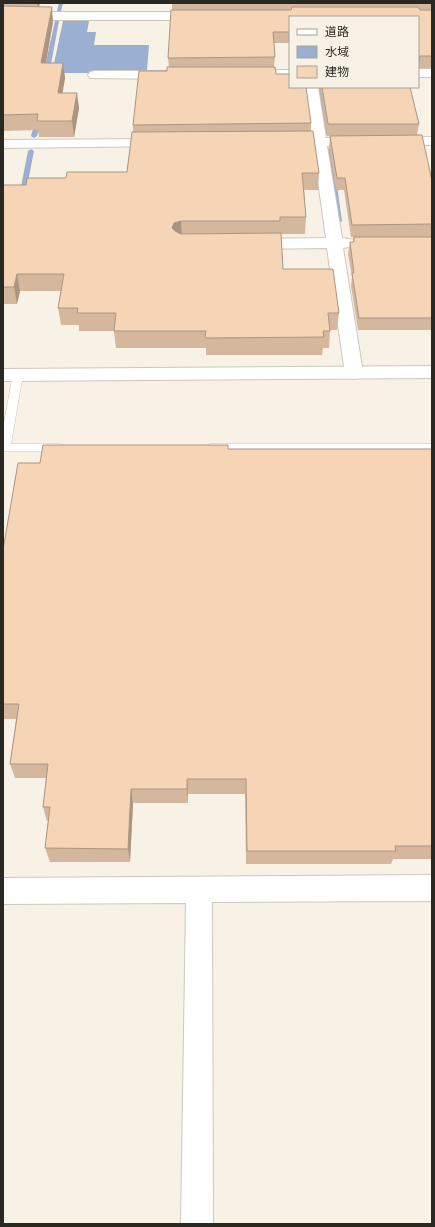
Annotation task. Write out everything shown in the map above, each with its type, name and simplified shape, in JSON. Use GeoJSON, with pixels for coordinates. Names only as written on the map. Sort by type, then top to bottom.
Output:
{"type":"FeatureCollection","features":[{"type":"Feature","properties":{"kind":"street"},"geometry":{"type":"LineString","coordinates":[[65,16],[68,3]]}},
{"type":"Feature","properties":{"kind":"street"},"geometry":{"type":"LineString","coordinates":[[3,16],[214,16]]}},
{"type":"Feature","properties":{"kind":"street"},"geometry":{"type":"LineString","coordinates":[[419,73],[432,73]]}},
{"type":"Feature","properties":{"kind":"street"},"geometry":{"type":"LineString","coordinates":[[236,74],[289,74]]}},
{"type":"Feature","properties":{"kind":"street"},"geometry":{"type":"LineString","coordinates":[[95,75],[181,75]]}},
{"type":"Feature","properties":{"kind":"street"},"geometry":{"type":"LineString","coordinates":[[311,88],[354,373]]}},
{"type":"Feature","properties":{"kind":"street"},"geometry":{"type":"LineString","coordinates":[[272,142],[432,142]]}},
{"type":"Feature","properties":{"kind":"street"},"geometry":{"type":"LineString","coordinates":[[3,144],[177,143]]}},
{"type":"Feature","properties":{"kind":"street"},"geometry":{"type":"LineString","coordinates":[[236,244],[363,243]]}},
{"type":"Feature","properties":{"kind":"street"},"geometry":{"type":"LineString","coordinates":[[11,374],[432,372]]}},
{"type":"Feature","properties":{"kind":"street"},"geometry":{"type":"LineString","coordinates":[[3,891],[432,888]]}},
{"type":"Feature","properties":{"kind":"street"},"geometry":{"type":"LineString","coordinates":[[197,1224],[199,890]]}},
{"type":"Feature","properties":{"kind":"lane"},"geometry":{"type":"LineString","coordinates":[[11,374],[5,448],[74,448]]}},
{"type":"Feature","properties":{"kind":"lane"},"geometry":{"type":"LineString","coordinates":[[198,448],[432,448]]}},
{"type":"Feature","properties":{"kind":"water"},"geometry":{"type":"Polygon","coordinates":[[[63,21],[89,21],[87,32],[96,32],[94,45],[149,45],[147,70],[94,70],[93,73],[52,73],[63,21]]]}},
{"type":"Feature","properties":{"kind":"building"},"geometry":{"type":"Polygon","coordinates":[[[3,6],[52,7],[41,63],[63,63],[58,93],[77,93],[72,121],[37,121],[38,114],[3,115],[3,6]]]}},
{"type":"Feature","properties":{"kind":"building"},"geometry":{"type":"Polygon","coordinates":[[[292,7],[418,7],[420,10],[432,10],[432,56],[420,56],[419,60],[419,16],[289,16],[289,32],[273,32],[275,57],[168,58],[171,10],[291,10],[292,7]]]}},
{"type":"Feature","properties":{"kind":"building"},"geometry":{"type":"Polygon","coordinates":[[[167,67],[275,67],[276,74],[289,74],[289,88],[306,88],[311,123],[133,125],[139,71],[167,71],[167,67]]]}},
{"type":"Feature","properties":{"kind":"building"},"geometry":{"type":"Polygon","coordinates":[[[322,88],[410,88],[419,124],[328,124],[322,88]]]}},
{"type":"Feature","properties":{"kind":"building"},"geometry":{"type":"Polygon","coordinates":[[[313,131],[319,173],[302,173],[306,217],[280,217],[280,221],[181,221],[174,223],[172,228],[181,234],[281,233],[283,269],[333,269],[339,313],[328,313],[330,331],[323,331],[324,337],[205,338],[206,331],[114,331],[116,313],[77,313],[78,308],[58,308],[64,274],[17,274],[14,287],[3,287],[3,185],[26,185],[27,178],[66,178],[67,172],[127,172],[132,132],[313,131]]]}},
{"type":"Feature","properties":{"kind":"building"},"geometry":{"type":"Polygon","coordinates":[[[422,135],[432,181],[432,224],[352,225],[345,178],[337,178],[330,136],[422,135]]]}},
{"type":"Feature","properties":{"kind":"building"},"geometry":{"type":"Polygon","coordinates":[[[354,237],[432,237],[432,318],[359,318],[352,273],[354,273],[350,242],[354,242],[354,237]]]}},
{"type":"Feature","properties":{"kind":"building"},"geometry":{"type":"Polygon","coordinates":[[[43,445],[228,445],[228,449],[432,449],[432,846],[395,846],[396,851],[247,851],[246,779],[187,779],[187,789],[131,789],[128,849],[45,848],[50,807],[43,807],[48,764],[10,764],[19,704],[3,704],[3,550],[18,463],[40,463],[43,445]]]}},
{"type":"Feature","properties":{"kind":"waterway"},"geometry":{"type":"LineString","coordinates":[[59,11],[61,3]]}},
{"type":"Feature","properties":{"kind":"waterway"},"geometry":{"type":"LineString","coordinates":[[46,75],[57,21]]}},
{"type":"Feature","properties":{"kind":"waterway"},"geometry":{"type":"LineString","coordinates":[[319,88],[326,133]]}},
{"type":"Feature","properties":{"kind":"waterway"},"geometry":{"type":"LineString","coordinates":[[34,136],[38,119]]}},
{"type":"Feature","properties":{"kind":"waterway"},"geometry":{"type":"LineString","coordinates":[[329,150],[339,221]]}},
{"type":"Feature","properties":{"kind":"waterway"},"geometry":{"type":"LineString","coordinates":[[22,197],[31,151]]}}]}
